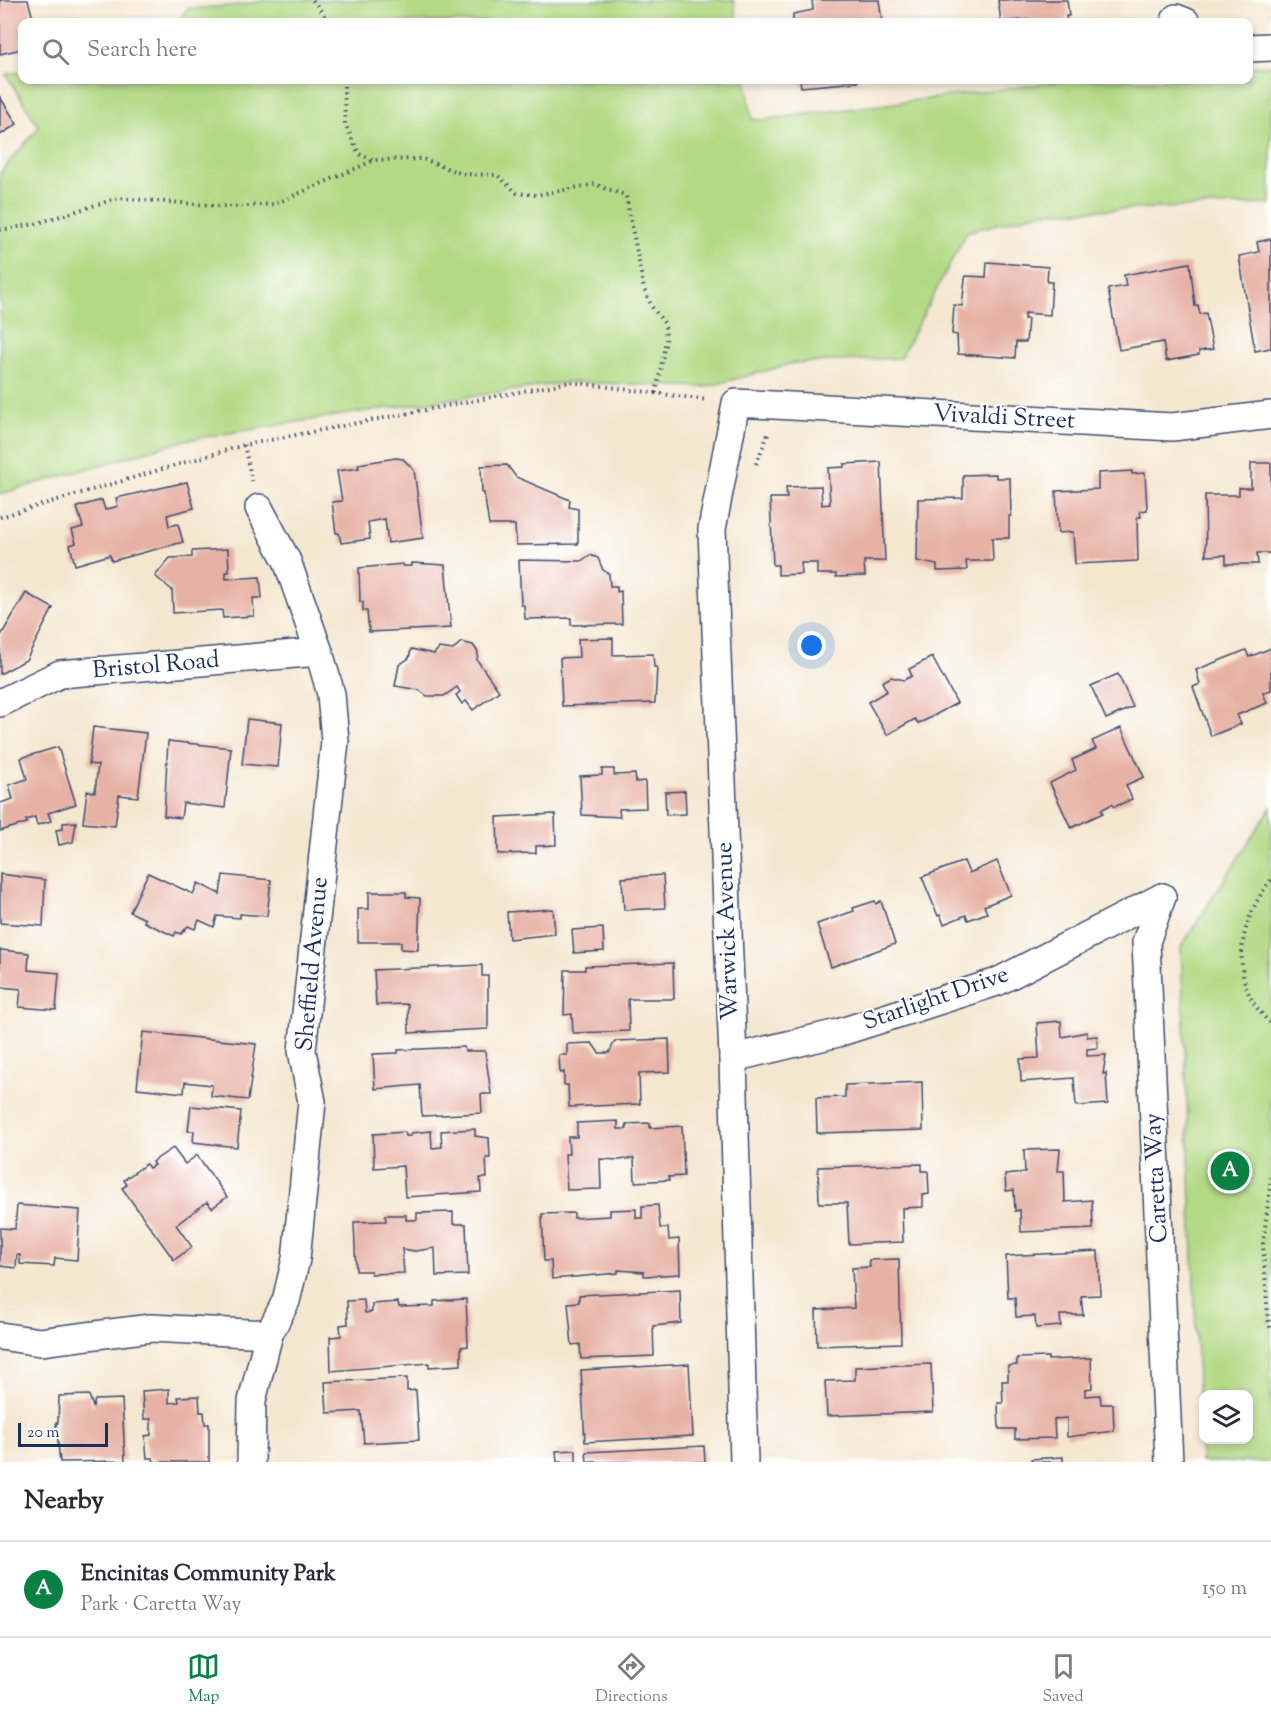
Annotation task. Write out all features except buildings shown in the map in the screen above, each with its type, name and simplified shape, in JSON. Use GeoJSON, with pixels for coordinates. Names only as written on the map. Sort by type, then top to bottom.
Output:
{"type":"FeatureCollection","features":[{"type":"Feature","properties":{"kind":"street"},"geometry":{"type":"LineString","coordinates":[[1253,48],[1271,47]]}},
{"type":"Feature","properties":{"kind":"street","name":"Vivaldi Street"},"geometry":{"type":"LineString","coordinates":[[736,403],[1172,427],[1271,415]]}},
{"type":"Feature","properties":{"kind":"street","name":"Warwick Avenue"},"geometry":{"type":"LineString","coordinates":[[736,403],[712,529],[733,1058],[744,1462]]}},
{"type":"Feature","properties":{"kind":"street","name":"Sheffield Avenue"},"geometry":{"type":"LineString","coordinates":[[251,1462],[252,1401],[268,1334],[286,1301],[296,1259],[312,1102],[302,1052],[335,741],[331,694],[319,652],[287,561],[259,508]]}},
{"type":"Feature","properties":{"kind":"street","name":"Bristol Road"},"geometry":{"type":"LineString","coordinates":[[0,704],[60,674],[319,652]]}},
{"type":"Feature","properties":{"kind":"street","name":"Starlight Drive"},"geometry":{"type":"LineString","coordinates":[[733,1058],[838,1033],[996,982],[1162,897]]}},
{"type":"Feature","properties":{"kind":"street","name":"Caretta Way"},"geometry":{"type":"LineString","coordinates":[[1162,897],[1146,942],[1169,1462]]}},
{"type":"Feature","properties":{"kind":"street"},"geometry":{"type":"LineString","coordinates":[[0,1336],[40,1342],[151,1328],[268,1334]]}},
{"type":"Feature","properties":{"kind":"path"},"geometry":{"type":"LineString","coordinates":[[313,0],[326,18]]}},
{"type":"Feature","properties":{"kind":"path"},"geometry":{"type":"LineString","coordinates":[[344,84],[345,124],[359,154],[375,160],[423,159],[462,174],[496,175],[518,193],[536,195],[596,184],[626,195],[644,289],[652,308],[665,324],[666,340],[656,393]]}},
{"type":"Feature","properties":{"kind":"path"},"geometry":{"type":"LineString","coordinates":[[0,230],[35,224],[118,198],[233,207],[275,204],[375,160]]}},
{"type":"Feature","properties":{"kind":"path"},"geometry":{"type":"LineString","coordinates":[[0,517],[244,445],[570,382],[736,403]]}},
{"type":"Feature","properties":{"kind":"path"},"geometry":{"type":"LineString","coordinates":[[752,474],[767,433],[777,430]]}},
{"type":"Feature","properties":{"kind":"path"},"geometry":{"type":"LineString","coordinates":[[244,445],[259,508]]}},
{"type":"Feature","properties":{"kind":"path"},"geometry":{"type":"LineString","coordinates":[[1271,880],[1248,922],[1240,960],[1248,995],[1271,1023]]}},
{"type":"Feature","properties":{"kind":"path"},"geometry":{"type":"LineString","coordinates":[[1271,1177],[1263,1244],[1268,1319],[1271,1330]]}},
{"type":"Feature","properties":{"kind":"green space"},"geometry":{"type":"Polygon","coordinates":[[[266,0],[734,0],[736,18],[181,18],[187,9],[242,5],[266,0]]]}},
{"type":"Feature","properties":{"kind":"green space"},"geometry":{"type":"Polygon","coordinates":[[[1271,65],[1271,204],[1044,212],[967,232],[900,358],[794,363],[706,387],[570,382],[347,414],[186,440],[0,494],[0,173],[39,127],[6,74],[18,72],[18,84],[747,84],[752,119],[762,120],[1042,84],[1253,84],[1253,67],[1271,65]]]}},
{"type":"Feature","properties":{"kind":"green space"},"geometry":{"type":"Polygon","coordinates":[[[1271,807],[1271,1462],[1201,1462],[1200,1444],[1253,1444],[1253,1390],[1199,1390],[1199,1410],[1181,947],[1271,807]]]}},
{"type":"Feature","properties":{"kind":"place","name":"Encinitas Community Park"},"geometry":{"type":"Point","coordinates":[1230,1171]}}]}
